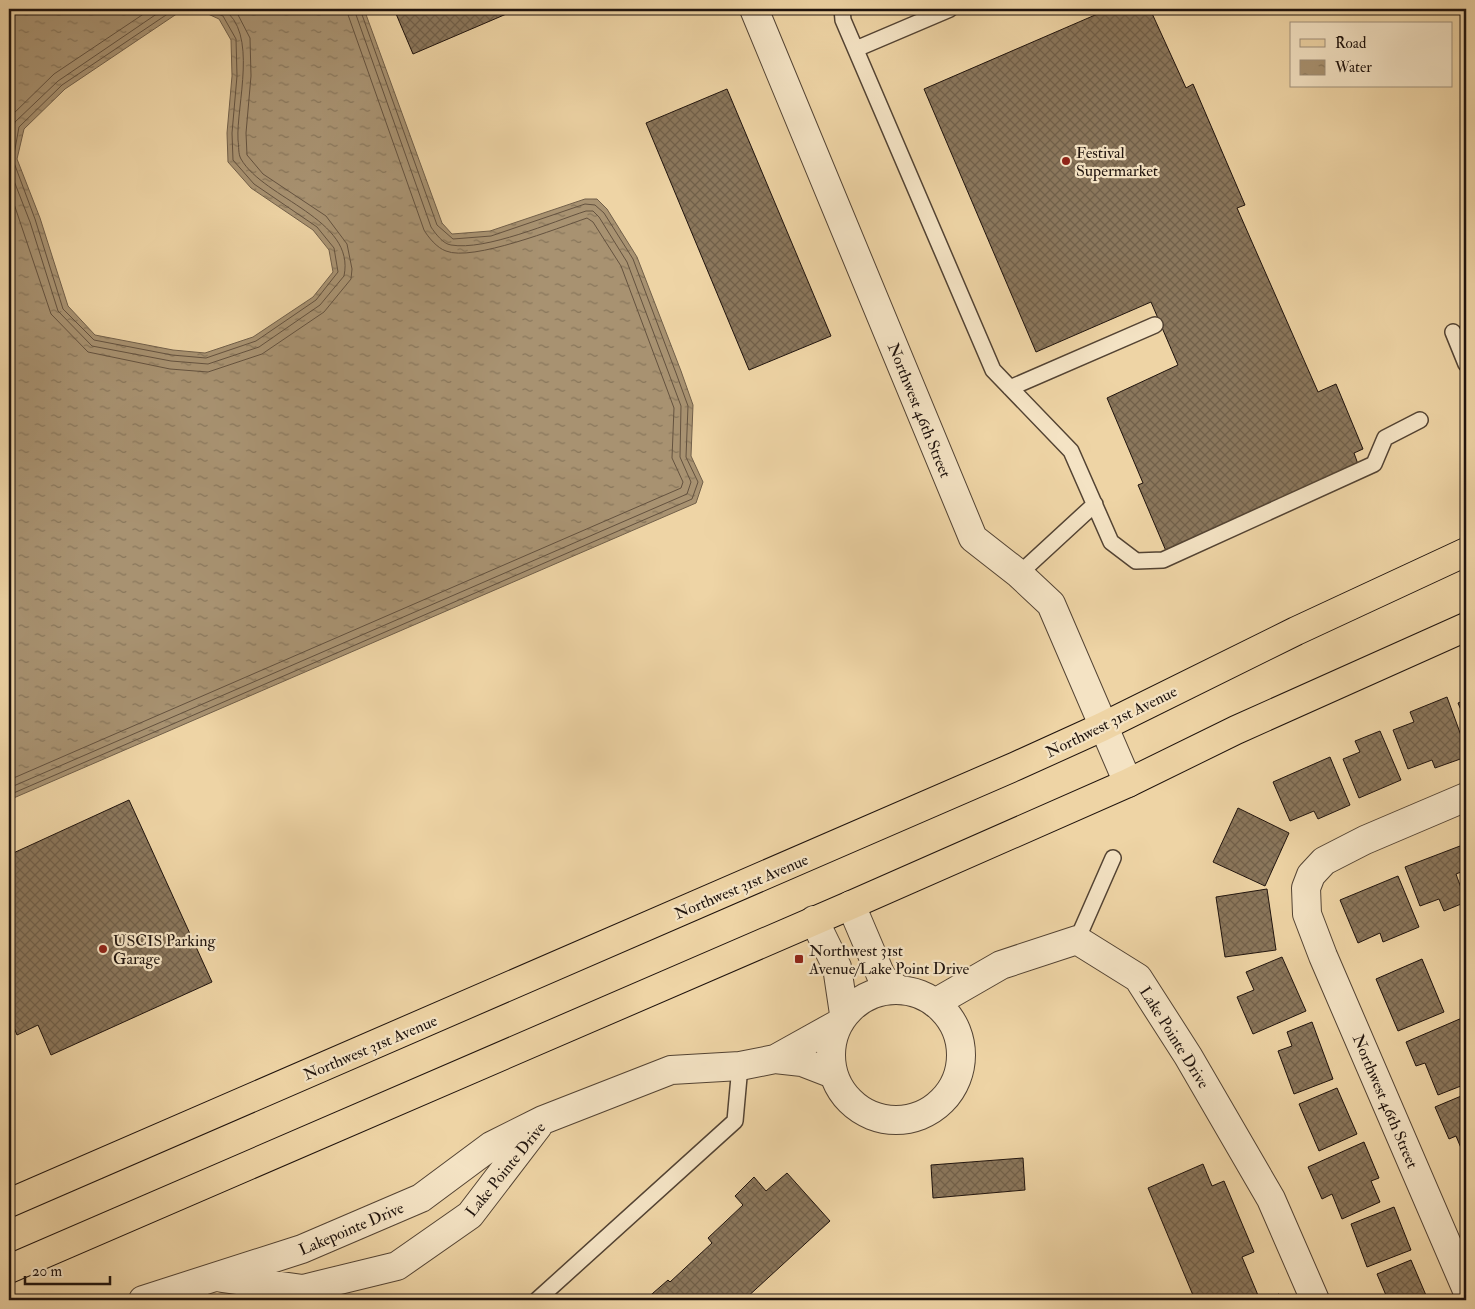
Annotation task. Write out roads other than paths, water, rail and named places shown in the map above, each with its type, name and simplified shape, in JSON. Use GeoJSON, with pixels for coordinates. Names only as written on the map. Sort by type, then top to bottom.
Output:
{"type":"FeatureCollection","features":[{"type":"Feature","properties":{"kind":"main road","name":"Northwest 31st Avenue"},"geometry":{"type":"LineString","coordinates":[[9,1203],[818,853],[1102,727],[1296,631],[1466,552]]}},
{"type":"Feature","properties":{"kind":"main road"},"geometry":{"type":"LineString","coordinates":[[9,1269],[851,905],[1128,783],[1253,722],[1466,627]]}},
{"type":"Feature","properties":{"kind":"street","name":"Northwest 46th Street"},"geometry":{"type":"LineString","coordinates":[[754,9],[973,538],[1019,574],[1050,604],[1128,783]]}},
{"type":"Feature","properties":{"kind":"street","name":"Northwest 46th Street"},"geometry":{"type":"LineString","coordinates":[[1466,797],[1365,840],[1324,861],[1310,875],[1306,888],[1306,914],[1466,1288]]}},
{"type":"Feature","properties":{"kind":"street"},"geometry":{"type":"LineString","coordinates":[[851,905],[882,978],[898,989]]}},
{"type":"Feature","properties":{"kind":"street"},"geometry":{"type":"LineString","coordinates":[[814,920],[837,967],[841,1019]]}},
{"type":"Feature","properties":{"kind":"street"},"geometry":{"type":"LineString","coordinates":[[934,1003],[1000,964],[1077,940]]}},
{"type":"Feature","properties":{"kind":"street","name":"Lake Pointe Drive"},"geometry":{"type":"LineString","coordinates":[[1077,940],[1138,978],[1188,1056],[1271,1199],[1315,1300]]}},
{"type":"Feature","properties":{"kind":"street"},"geometry":{"type":"LineString","coordinates":[[898,989],[920,993],[934,1003],[942,1008],[956,1027],[962,1048],[958,1076],[950,1092],[935,1109],[920,1117],[897,1121],[885,1120],[862,1111],[848,1100],[838,1086],[833,1074],[830,1050],[841,1019],[859,1000],[872,993],[898,989]]}},
{"type":"Feature","properties":{"kind":"street","name":"Lake Pointe Drive"},"geometry":{"type":"LineString","coordinates":[[774,1059],[841,1019]]}},
{"type":"Feature","properties":{"kind":"street","name":"Lake Pointe Drive"},"geometry":{"type":"LineString","coordinates":[[213,1277],[302,1289],[397,1266],[470,1215],[542,1120],[671,1070],[740,1066],[774,1059],[802,1062],[833,1074]]}},
{"type":"Feature","properties":{"kind":"street","name":"Lakepointe Drive"},"geometry":{"type":"LineString","coordinates":[[143,1300],[302,1249],[422,1198],[491,1146],[542,1120]]}},
{"type":"Feature","properties":{"kind":"lane"},"geometry":{"type":"LineString","coordinates":[[842,9],[843,20],[993,370],[1071,451],[1111,542],[1136,561],[1163,560],[1374,464],[1385,438],[1420,420]]}},
{"type":"Feature","properties":{"kind":"lane"},"geometry":{"type":"LineString","coordinates":[[856,49],[950,9]]}},
{"type":"Feature","properties":{"kind":"lane"},"geometry":{"type":"LineString","coordinates":[[1010,388],[1155,325]]}},
{"type":"Feature","properties":{"kind":"lane"},"geometry":{"type":"LineString","coordinates":[[1454,332],[1466,364]]}},
{"type":"Feature","properties":{"kind":"lane"},"geometry":{"type":"LineString","coordinates":[[1019,574],[1095,504]]}},
{"type":"Feature","properties":{"kind":"lane"},"geometry":{"type":"LineString","coordinates":[[1077,940],[1113,858]]}},
{"type":"Feature","properties":{"kind":"lane"},"geometry":{"type":"LineString","coordinates":[[537,1300],[735,1121],[740,1066]]}},
{"type":"Feature","properties":{"kind":"water"},"geometry":{"type":"Polygon","coordinates":[[[9,9],[184,9],[65,89],[24,129],[17,159],[40,218],[68,306],[95,335],[173,350],[205,353],[253,337],[313,297],[333,272],[329,250],[313,230],[251,188],[228,162],[227,133],[232,76],[231,40],[219,19],[197,9],[364,9],[442,223],[452,234],[490,231],[585,199],[597,199],[607,209],[637,257],[693,405],[691,456],[703,482],[696,503],[9,800],[9,9]]]}},
{"type":"Feature","properties":{"kind":"place","name":"Festival Supermarket"},"geometry":{"type":"Point","coordinates":[1066,161]}},
{"type":"Feature","properties":{"kind":"place","name":"USCIS Parking Garage"},"geometry":{"type":"Point","coordinates":[103,949]}},
{"type":"Feature","properties":{"kind":"place","name":"Northwest 31st Avenue/Lake Point Drive"},"geometry":{"type":"Point","coordinates":[799,959]}}]}
